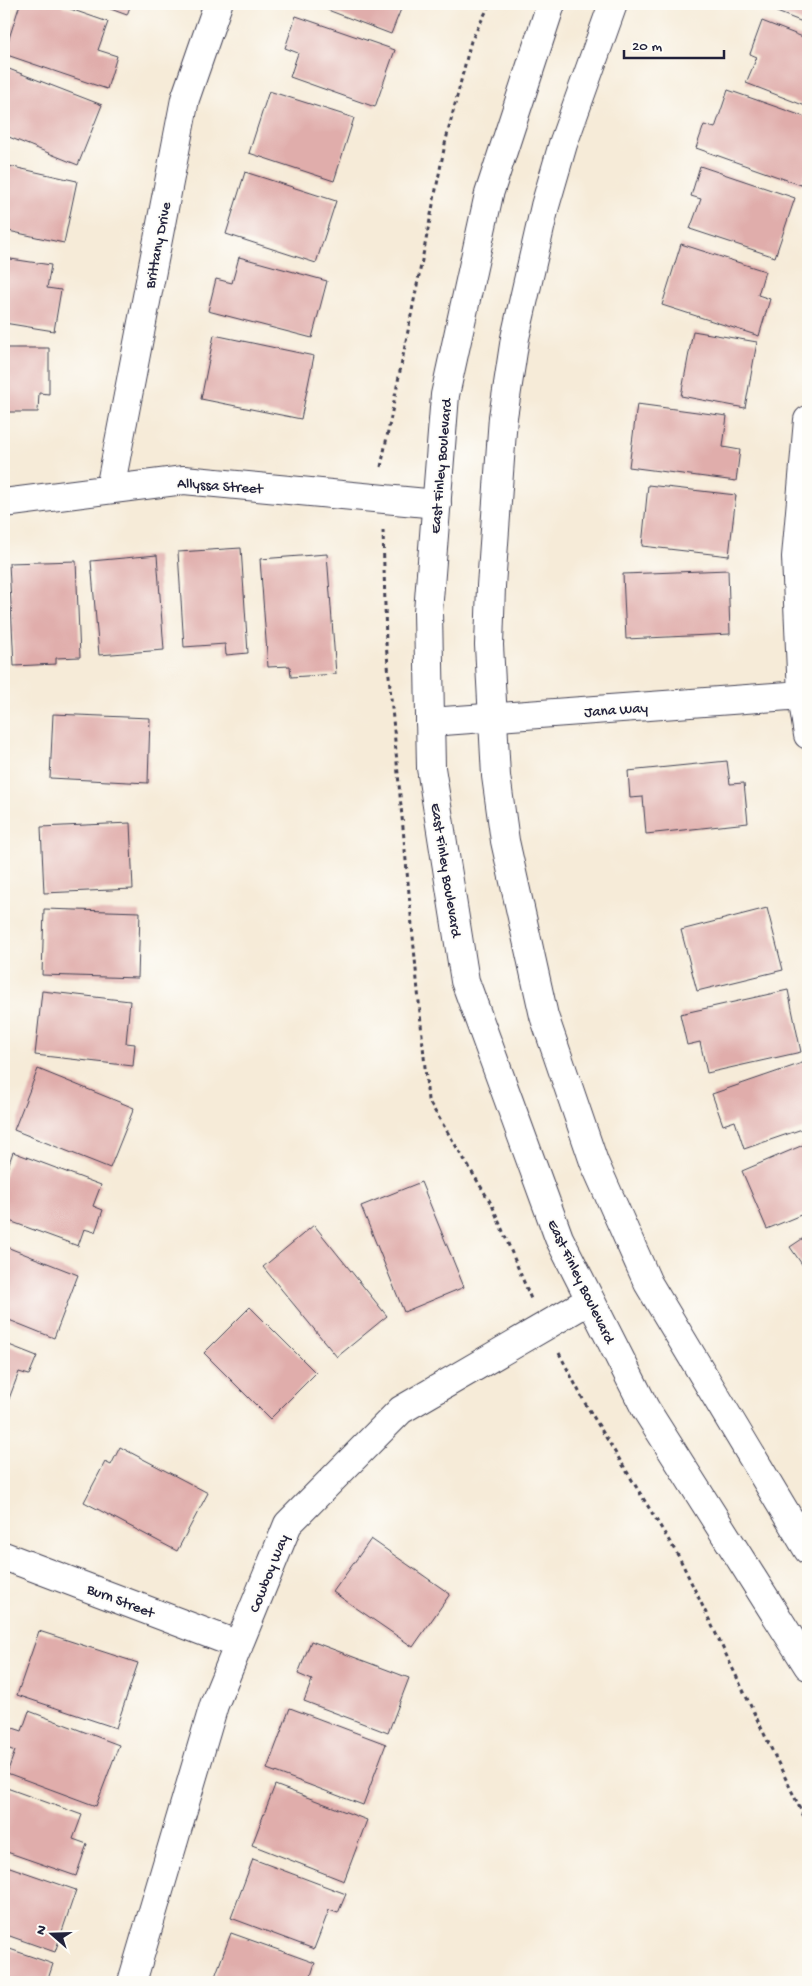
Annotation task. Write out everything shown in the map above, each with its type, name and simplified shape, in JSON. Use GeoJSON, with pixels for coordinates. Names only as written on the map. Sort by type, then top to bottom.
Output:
{"type":"FeatureCollection","features":[{"type":"Feature","properties":{"kind":"street","name":"Brittany Drive"},"geometry":{"type":"LineString","coordinates":[[110,489],[185,99],[218,4]]}},
{"type":"Feature","properties":{"kind":"street","name":"East Finley Boulevard"},"geometry":{"type":"LineString","coordinates":[[551,4],[488,194],[445,395],[428,612],[431,768],[465,981],[559,1238],[645,1408],[808,1666]]}},
{"type":"Feature","properties":{"kind":"street"},"geometry":{"type":"LineString","coordinates":[[613,4],[563,144],[545,206],[516,338],[503,417],[490,586],[489,645],[492,718],[505,841],[544,1016],[594,1162],[648,1283],[808,1550]]}},
{"type":"Feature","properties":{"kind":"street"},"geometry":{"type":"LineString","coordinates":[[808,420],[796,557],[802,695],[808,735]]}},
{"type":"Feature","properties":{"kind":"street","name":"Allyssa Street"},"geometry":{"type":"LineString","coordinates":[[4,503],[184,480],[437,504]]}},
{"type":"Feature","properties":{"kind":"street","name":"Jana Way"},"geometry":{"type":"LineString","coordinates":[[430,722],[802,695]]}},
{"type":"Feature","properties":{"kind":"street","name":"Cowboy Way"},"geometry":{"type":"LineString","coordinates":[[132,1982],[214,1705],[288,1524],[401,1410],[590,1300]]}},
{"type":"Feature","properties":{"kind":"street","name":"Burn Street"},"geometry":{"type":"LineString","coordinates":[[4,1556],[239,1644]]}},
{"type":"Feature","properties":{"kind":"building"},"geometry":{"type":"Polygon","coordinates":[[[20,4],[56,4],[108,22],[98,50],[117,56],[107,89],[4,54],[20,4]]]}},
{"type":"Feature","properties":{"kind":"building"},"geometry":{"type":"Polygon","coordinates":[[[97,4],[131,4],[127,15],[97,4]]]}},
{"type":"Feature","properties":{"kind":"building"},"geometry":{"type":"Polygon","coordinates":[[[312,4],[403,4],[391,34],[312,4]]]}},
{"type":"Feature","properties":{"kind":"building"},"geometry":{"type":"Polygon","coordinates":[[[771,4],[808,4],[808,24],[769,9],[771,4]]]}},
{"type":"Feature","properties":{"kind":"building"},"geometry":{"type":"Polygon","coordinates":[[[296,16],[395,50],[375,107],[290,77],[298,53],[285,48],[296,16]]]}},
{"type":"Feature","properties":{"kind":"building"},"geometry":{"type":"Polygon","coordinates":[[[762,21],[808,39],[808,107],[746,83],[757,57],[750,54],[762,21]]]}},
{"type":"Feature","properties":{"kind":"building"},"geometry":{"type":"Polygon","coordinates":[[[9,69],[102,105],[78,165],[4,135],[4,83],[9,69]]]}},
{"type":"Feature","properties":{"kind":"building"},"geometry":{"type":"Polygon","coordinates":[[[728,90],[808,118],[808,165],[801,185],[696,148],[704,125],[715,128],[728,90]]]}},
{"type":"Feature","properties":{"kind":"building"},"geometry":{"type":"Polygon","coordinates":[[[269,91],[354,118],[334,181],[249,153],[269,91]]]}},
{"type":"Feature","properties":{"kind":"building"},"geometry":{"type":"Polygon","coordinates":[[[4,165],[77,181],[64,243],[4,230],[4,165]]]}},
{"type":"Feature","properties":{"kind":"building"},"geometry":{"type":"Polygon","coordinates":[[[700,166],[795,198],[775,257],[690,229],[701,199],[691,196],[700,166]]]}},
{"type":"Feature","properties":{"kind":"building"},"geometry":{"type":"Polygon","coordinates":[[[245,172],[336,201],[316,263],[226,234],[245,172]]]}},
{"type":"Feature","properties":{"kind":"building"},"geometry":{"type":"Polygon","coordinates":[[[681,244],[765,271],[758,295],[770,299],[759,336],[662,305],[681,244]]]}},
{"type":"Feature","properties":{"kind":"building"},"geometry":{"type":"Polygon","coordinates":[[[239,257],[327,281],[312,338],[208,311],[216,279],[232,283],[239,257]]]}},
{"type":"Feature","properties":{"kind":"building"},"geometry":{"type":"Polygon","coordinates":[[[4,258],[51,265],[47,288],[61,290],[54,331],[4,323],[4,258]]]}},
{"type":"Feature","properties":{"kind":"building"},"geometry":{"type":"Polygon","coordinates":[[[693,331],[757,342],[745,408],[681,396],[693,331]]]}},
{"type":"Feature","properties":{"kind":"building"},"geometry":{"type":"Polygon","coordinates":[[[214,335],[314,356],[301,419],[201,399],[214,335]]]}},
{"type":"Feature","properties":{"kind":"building"},"geometry":{"type":"Polygon","coordinates":[[[4,348],[49,348],[49,394],[39,393],[38,412],[4,412],[4,348]]]}},
{"type":"Feature","properties":{"kind":"building"},"geometry":{"type":"Polygon","coordinates":[[[637,404],[727,416],[723,447],[740,450],[736,481],[629,467],[637,404]]]}},
{"type":"Feature","properties":{"kind":"building"},"geometry":{"type":"Polygon","coordinates":[[[648,485],[736,495],[729,556],[642,546],[648,485]]]}},
{"type":"Feature","properties":{"kind":"building"},"geometry":{"type":"Polygon","coordinates":[[[241,548],[248,653],[226,655],[225,644],[184,647],[178,552],[241,548]]]}},
{"type":"Feature","properties":{"kind":"building"},"geometry":{"type":"Polygon","coordinates":[[[327,554],[336,674],[291,677],[290,666],[268,667],[260,559],[327,554]]]}},
{"type":"Feature","properties":{"kind":"building"},"geometry":{"type":"Polygon","coordinates":[[[157,555],[164,650],[99,655],[91,561],[157,555]]]}},
{"type":"Feature","properties":{"kind":"building"},"geometry":{"type":"Polygon","coordinates":[[[76,561],[80,657],[56,658],[56,664],[14,666],[9,563],[76,561]]]}},
{"type":"Feature","properties":{"kind":"building"},"geometry":{"type":"Polygon","coordinates":[[[728,570],[730,634],[626,639],[623,574],[728,570]]]}},
{"type":"Feature","properties":{"kind":"building"},"geometry":{"type":"Polygon","coordinates":[[[53,714],[150,718],[148,783],[50,778],[53,714]]]}},
{"type":"Feature","properties":{"kind":"building"},"geometry":{"type":"Polygon","coordinates":[[[727,761],[730,784],[744,783],[748,823],[646,834],[643,797],[630,798],[628,771],[727,761]]]}},
{"type":"Feature","properties":{"kind":"building"},"geometry":{"type":"Polygon","coordinates":[[[130,823],[133,889],[44,893],[41,827],[130,823]]]}},
{"type":"Feature","properties":{"kind":"building"},"geometry":{"type":"Polygon","coordinates":[[[767,908],[783,970],[697,991],[681,930],[767,908]]]}},
{"type":"Feature","properties":{"kind":"building"},"geometry":{"type":"Polygon","coordinates":[[[44,909],[140,912],[138,978],[42,975],[44,909]]]}},
{"type":"Feature","properties":{"kind":"building"},"geometry":{"type":"Polygon","coordinates":[[[788,990],[801,1052],[707,1073],[700,1042],[687,1045],[680,1014],[788,990]]]}},
{"type":"Feature","properties":{"kind":"building"},"geometry":{"type":"Polygon","coordinates":[[[42,991],[130,1001],[126,1043],[135,1044],[133,1066],[35,1055],[42,991]]]}},
{"type":"Feature","properties":{"kind":"building"},"geometry":{"type":"Polygon","coordinates":[[[808,1061],[808,1127],[744,1149],[735,1121],[723,1125],[712,1094],[808,1061]]]}},
{"type":"Feature","properties":{"kind":"building"},"geometry":{"type":"Polygon","coordinates":[[[38,1069],[134,1108],[110,1168],[14,1130],[38,1069]]]}},
{"type":"Feature","properties":{"kind":"building"},"geometry":{"type":"Polygon","coordinates":[[[808,1143],[808,1212],[767,1229],[742,1171],[808,1143]]]}},
{"type":"Feature","properties":{"kind":"building"},"geometry":{"type":"Polygon","coordinates":[[[13,1152],[101,1185],[93,1206],[103,1210],[95,1232],[84,1229],[78,1246],[4,1219],[4,1177],[13,1152]]]}},
{"type":"Feature","properties":{"kind":"building"},"geometry":{"type":"Polygon","coordinates":[[[421,1182],[464,1287],[404,1312],[361,1206],[421,1182]]]}},
{"type":"Feature","properties":{"kind":"building"},"geometry":{"type":"Polygon","coordinates":[[[314,1225],[387,1316],[337,1357],[263,1267],[314,1225]]]}},
{"type":"Feature","properties":{"kind":"building"},"geometry":{"type":"Polygon","coordinates":[[[808,1235],[808,1273],[790,1247],[808,1235]]]}},
{"type":"Feature","properties":{"kind":"building"},"geometry":{"type":"Polygon","coordinates":[[[4,1246],[78,1275],[54,1338],[4,1318],[4,1246]]]}},
{"type":"Feature","properties":{"kind":"building"},"geometry":{"type":"Polygon","coordinates":[[[250,1307],[316,1373],[270,1419],[204,1353],[250,1307]]]}},
{"type":"Feature","properties":{"kind":"building"},"geometry":{"type":"Polygon","coordinates":[[[4,1343],[37,1356],[29,1375],[19,1372],[4,1412],[4,1343]]]}},
{"type":"Feature","properties":{"kind":"building"},"geometry":{"type":"Polygon","coordinates":[[[120,1447],[208,1493],[177,1551],[84,1502],[105,1462],[111,1465],[120,1447]]]}},
{"type":"Feature","properties":{"kind":"building"},"geometry":{"type":"Polygon","coordinates":[[[371,1539],[450,1594],[413,1647],[333,1592],[371,1539]]]}},
{"type":"Feature","properties":{"kind":"building"},"geometry":{"type":"Polygon","coordinates":[[[39,1631],[138,1663],[116,1728],[17,1695],[39,1631]]]}},
{"type":"Feature","properties":{"kind":"building"},"geometry":{"type":"Polygon","coordinates":[[[311,1641],[409,1678],[388,1733],[304,1701],[312,1680],[298,1674],[311,1641]]]}},
{"type":"Feature","properties":{"kind":"building"},"geometry":{"type":"Polygon","coordinates":[[[290,1708],[386,1744],[363,1805],[267,1769],[290,1708]]]}},
{"type":"Feature","properties":{"kind":"building"},"geometry":{"type":"Polygon","coordinates":[[[29,1711],[119,1745],[96,1806],[7,1773],[15,1751],[4,1747],[4,1743],[10,1727],[22,1731],[29,1711]]]}},
{"type":"Feature","properties":{"kind":"building"},"geometry":{"type":"Polygon","coordinates":[[[275,1785],[367,1820],[344,1881],[252,1845],[275,1785]]]}},
{"type":"Feature","properties":{"kind":"building"},"geometry":{"type":"Polygon","coordinates":[[[4,1787],[82,1815],[73,1839],[87,1844],[76,1876],[4,1851],[4,1787]]]}},
{"type":"Feature","properties":{"kind":"building"},"geometry":{"type":"Polygon","coordinates":[[[253,1859],[346,1894],[338,1913],[329,1910],[314,1949],[231,1918],[253,1859]]]}},
{"type":"Feature","properties":{"kind":"building"},"geometry":{"type":"Polygon","coordinates":[[[4,1865],[76,1890],[55,1952],[4,1934],[4,1865]]]}},
{"type":"Feature","properties":{"kind":"building"},"geometry":{"type":"Polygon","coordinates":[[[231,1933],[315,1963],[309,1982],[213,1982],[231,1933]]]}},
{"type":"Feature","properties":{"kind":"building"},"geometry":{"type":"Polygon","coordinates":[[[4,1947],[53,1964],[47,1982],[4,1982],[4,1947]]]}}]}
